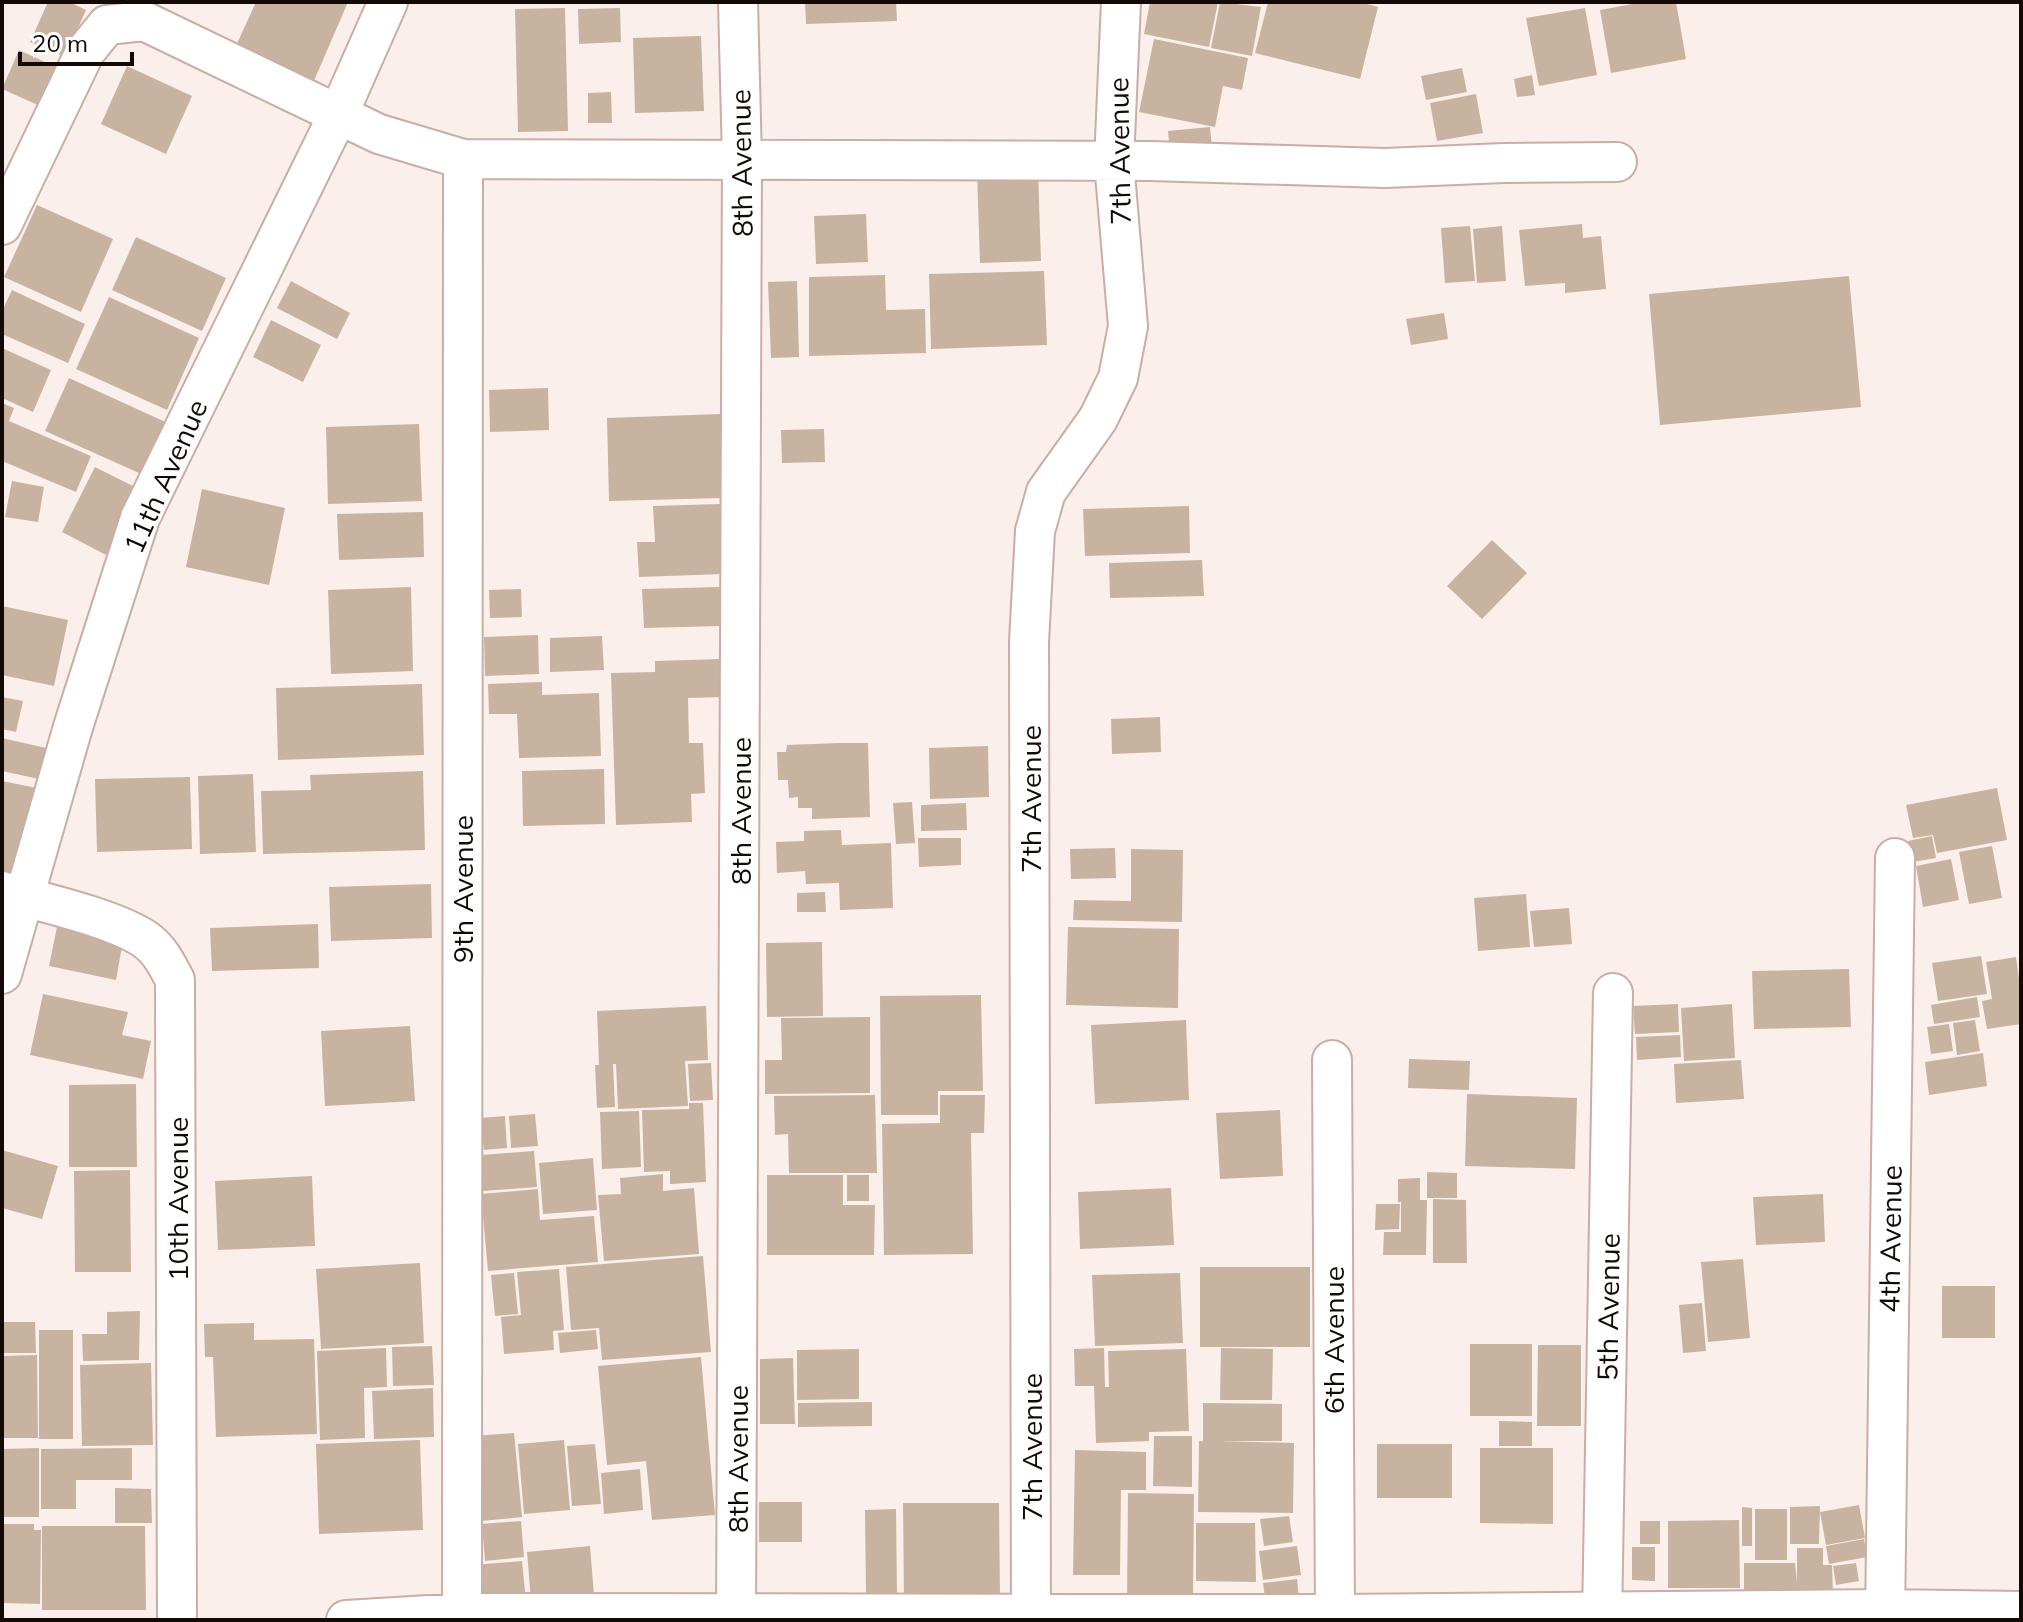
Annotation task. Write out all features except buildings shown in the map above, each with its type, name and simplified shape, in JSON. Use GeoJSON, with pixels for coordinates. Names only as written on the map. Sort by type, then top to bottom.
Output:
{"type":"FeatureCollection","features":[{"type":"Feature","properties":{"kind":"street","name":"11th Avenue"},"geometry":{"type":"LineString","coordinates":[[2,974],[12,894],[140,518],[338,115],[388,2]]}},
{"type":"Feature","properties":{"kind":"street","name":"8th Avenue"},"geometry":{"type":"LineString","coordinates":[[736,1616],[742,160],[738,2]]}},
{"type":"Feature","properties":{"kind":"street","name":"7th Avenue"},"geometry":{"type":"LineString","coordinates":[[1031,1617],[1029,642],[1035,531],[1046,492],[1098,419],[1118,378],[1128,326],[1114,162],[1121,2]]}},
{"type":"Feature","properties":{"kind":"street"},"geometry":{"type":"LineString","coordinates":[[2,225],[85,52],[107,25],[144,21],[379,134],[463,159],[1114,162],[1385,168],[1617,162]]}},
{"type":"Feature","properties":{"kind":"street","name":"9th Avenue"},"geometry":{"type":"LineString","coordinates":[[462,1616],[463,159]]}},
{"type":"Feature","properties":{"kind":"street","name":"4th Avenue"},"geometry":{"type":"LineString","coordinates":[[1885,1615],[1895,858]]}},
{"type":"Feature","properties":{"kind":"street","name":"10th Avenue"},"geometry":{"type":"LineString","coordinates":[[12,894],[105,922],[146,939],[162,955],[175,980],[177,1620]]}},
{"type":"Feature","properties":{"kind":"street","name":"5th Avenue"},"geometry":{"type":"LineString","coordinates":[[1602,1616],[1613,993]]}},
{"type":"Feature","properties":{"kind":"street","name":"6th Avenue"},"geometry":{"type":"LineString","coordinates":[[1332,1060],[1335,1617]]}},
{"type":"Feature","properties":{"kind":"street"},"geometry":{"type":"LineString","coordinates":[[346,1620],[462,1616],[1335,1617],[1885,1615],[2021,1611]]}}]}
